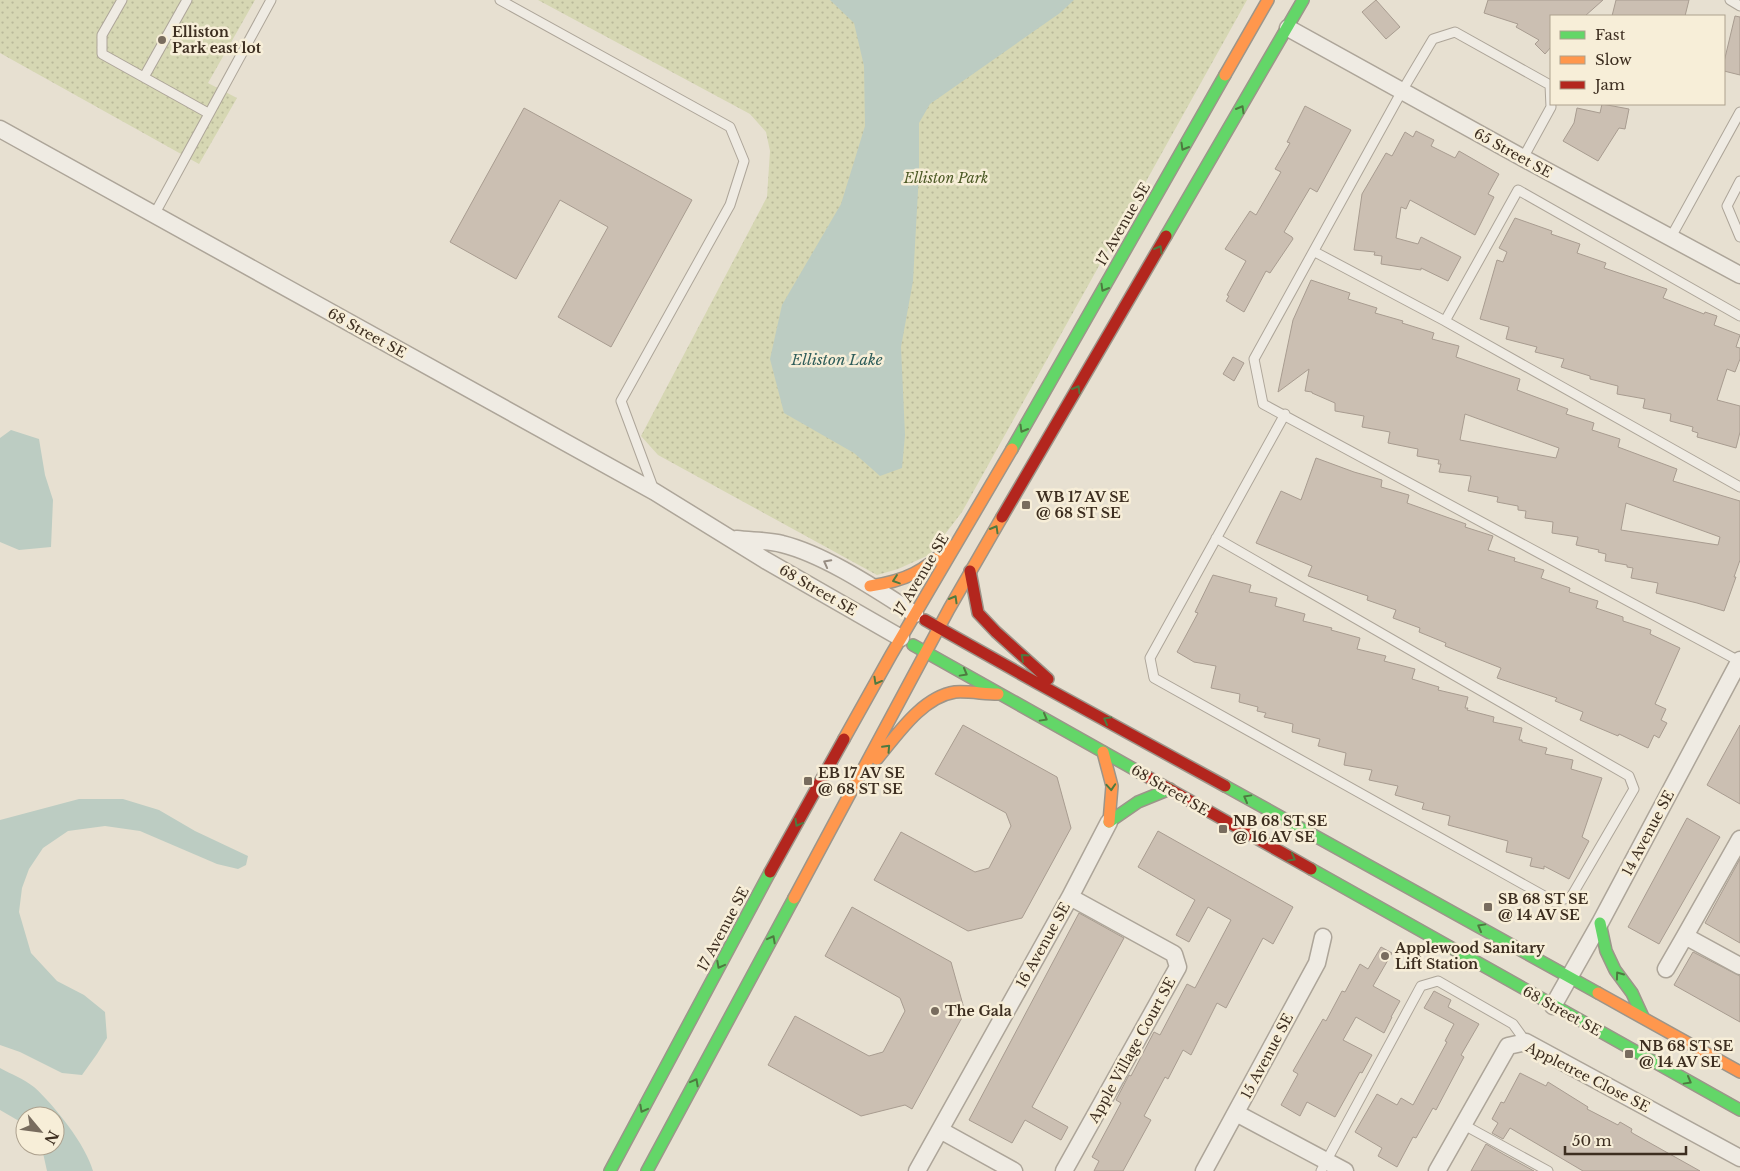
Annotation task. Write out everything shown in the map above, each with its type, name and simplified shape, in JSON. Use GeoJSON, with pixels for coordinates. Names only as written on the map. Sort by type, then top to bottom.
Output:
{"type":"FeatureCollection","features":[{"type":"Feature","properties":{"kind":"main road","name":"17 Avenue SE"},"geometry":{"type":"LineString","coordinates":[[647,1171],[938,628],[1272,20],[1268,0]]}},
{"type":"Feature","properties":{"kind":"main road","name":"17 Avenue SE"},"geometry":{"type":"LineString","coordinates":[[610,1171],[776,861],[915,614],[1272,20],[1303,0]]}},
{"type":"Feature","properties":{"kind":"main road"},"geometry":{"type":"LineString","coordinates":[[870,586],[891,583],[917,571],[943,554],[964,533]]}},
{"type":"Feature","properties":{"kind":"main road"},"geometry":{"type":"LineString","coordinates":[[970,571],[978,613],[996,632],[1073,702]]}},
{"type":"Feature","properties":{"kind":"main road","name":"68 Street SE"},"geometry":{"type":"LineString","coordinates":[[915,614],[956,639],[1570,976],[1740,1072]]}},
{"type":"Feature","properties":{"kind":"main road","name":"68 Street SE"},"geometry":{"type":"LineString","coordinates":[[901,638],[1740,1110]]}},
{"type":"Feature","properties":{"kind":"main road"},"geometry":{"type":"LineString","coordinates":[[854,783],[923,708],[940,696],[953,692],[1002,694]]}},
{"type":"Feature","properties":{"kind":"main road"},"geometry":{"type":"LineString","coordinates":[[1104,752],[1112,786],[1109,822]]}},
{"type":"Feature","properties":{"kind":"main road"},"geometry":{"type":"LineString","coordinates":[[1109,822],[1138,802],[1170,790]]}},
{"type":"Feature","properties":{"kind":"main road"},"geometry":{"type":"LineString","coordinates":[[1600,923],[1606,951],[1615,970],[1632,993],[1643,1018]]}},
{"type":"Feature","properties":{"kind":"street","name":"65 Street SE"},"geometry":{"type":"LineString","coordinates":[[1272,20],[1740,275]]}},
{"type":"Feature","properties":{"kind":"street","name":"68 Street SE"},"geometry":{"type":"LineString","coordinates":[[0,129],[655,492],[734,539],[765,560],[901,638]]}},
{"type":"Feature","properties":{"kind":"street","name":"68 Street SE"},"geometry":{"type":"LineString","coordinates":[[734,539],[781,544],[818,558],[870,586],[915,614]]}},
{"type":"Feature","properties":{"kind":"street","name":"14 Avenue SE"},"geometry":{"type":"LineString","coordinates":[[1553,1006],[1600,923],[1740,661]]}},
{"type":"Feature","properties":{"kind":"street","name":"16 Avenue SE"},"geometry":{"type":"LineString","coordinates":[[917,1171],[1070,897],[1109,822]]}},
{"type":"Feature","properties":{"kind":"street"},"geometry":{"type":"LineString","coordinates":[[1666,969],[1740,839]]}},
{"type":"Feature","properties":{"kind":"street","name":"Apple Village Court SE"},"geometry":{"type":"LineString","coordinates":[[1064,1171],[1178,966],[1174,954],[1070,897]]}},
{"type":"Feature","properties":{"kind":"street"},"geometry":{"type":"LineString","coordinates":[[1685,936],[1740,966]]}},
{"type":"Feature","properties":{"kind":"street","name":"15 Avenue SE"},"geometry":{"type":"LineString","coordinates":[[1204,1171],[1317,964],[1323,937]]}},
{"type":"Feature","properties":{"kind":"street","name":"Appletree Close SE"},"geometry":{"type":"LineString","coordinates":[[1438,1171],[1508,1046],[1526,1042],[1740,1158]]}},
{"type":"Feature","properties":{"kind":"street"},"geometry":{"type":"LineString","coordinates":[[1236,1113],[1324,1166],[1345,1171]]}},
{"type":"Feature","properties":{"kind":"street"},"geometry":{"type":"LineString","coordinates":[[940,1130],[1014,1171]]}},
{"type":"Feature","properties":{"kind":"lane"},"geometry":{"type":"LineString","coordinates":[[122,0],[102,35],[102,54],[208,113]]}},
{"type":"Feature","properties":{"kind":"lane"},"geometry":{"type":"LineString","coordinates":[[144,77],[187,0]]}},
{"type":"Feature","properties":{"kind":"lane"},"geometry":{"type":"LineString","coordinates":[[154,215],[271,0]]}},
{"type":"Feature","properties":{"kind":"lane"},"geometry":{"type":"LineString","coordinates":[[500,0],[730,128],[744,161],[730,205],[621,401],[655,492]]}},
{"type":"Feature","properties":{"kind":"lane"},"geometry":{"type":"LineString","coordinates":[[1730,0],[1740,6]]}},
{"type":"Feature","properties":{"kind":"lane"},"geometry":{"type":"LineString","coordinates":[[1550,85],[1455,32],[1433,39],[1402,91],[1315,252],[1254,359],[1263,404],[1285,414],[1740,661]]}},
{"type":"Feature","properties":{"kind":"lane"},"geometry":{"type":"LineString","coordinates":[[1523,158],[1551,108],[1551,105]]}},
{"type":"Feature","properties":{"kind":"lane"},"geometry":{"type":"LineString","coordinates":[[1671,237],[1740,112]]}},
{"type":"Feature","properties":{"kind":"lane"},"geometry":{"type":"LineString","coordinates":[[1740,181],[1727,206],[1740,236]]}},
{"type":"Feature","properties":{"kind":"lane"},"geometry":{"type":"LineString","coordinates":[[1444,322],[1518,190],[1740,316]]}},
{"type":"Feature","properties":{"kind":"lane"},"geometry":{"type":"LineString","coordinates":[[1315,252],[1740,487]]}},
{"type":"Feature","properties":{"kind":"lane"},"geometry":{"type":"LineString","coordinates":[[1216,538],[1629,776],[1634,790],[1571,897],[1555,902],[1154,678],[1150,658],[1216,538],[1285,414]]}},
{"type":"Feature","properties":{"kind":"lane"},"geometry":{"type":"LineString","coordinates":[[1324,1166],[1421,986],[1438,981],[1513,1024],[1526,1042]]}},
{"type":"Feature","properties":{"kind":"lane"},"geometry":{"type":"LineString","coordinates":[[1464,1125],[1548,1171]]}},
{"type":"Feature","properties":{"kind":"green space"},"geometry":{"type":"Polygon","coordinates":[[[0,0],[255,0],[208,83],[237,98],[199,164],[0,53],[0,0]]]}},
{"type":"Feature","properties":{"kind":"green space","name":"Elliston Park"},"geometry":{"type":"Polygon","coordinates":[[[538,0],[1247,0],[962,512],[929,555],[898,569],[877,575],[658,455],[641,436],[767,197],[770,151],[766,132],[750,114],[538,0]]]}},
{"type":"Feature","properties":{"kind":"water","name":"Elliston Lake"},"geometry":{"type":"Polygon","coordinates":[[[830,0],[1074,0],[1060,13],[930,104],[919,123],[919,173],[913,281],[901,347],[905,435],[902,468],[880,476],[854,453],[784,413],[770,359],[782,305],[841,204],[865,126],[864,66],[854,23],[830,0]]]}},
{"type":"Feature","properties":{"kind":"water"},"geometry":{"type":"Polygon","coordinates":[[[11,430],[39,439],[45,475],[53,500],[51,547],[19,550],[0,542],[0,438],[11,430]]]}},
{"type":"Feature","properties":{"kind":"water"},"geometry":{"type":"Polygon","coordinates":[[[79,799],[123,799],[159,810],[195,831],[248,856],[246,865],[238,869],[217,864],[140,831],[105,826],[68,831],[43,848],[29,869],[22,888],[19,912],[31,953],[57,981],[84,995],[105,1012],[107,1038],[82,1075],[62,1073],[20,1052],[0,1045],[0,820],[79,799]]]}},
{"type":"Feature","properties":{"kind":"water"},"geometry":{"type":"Polygon","coordinates":[[[0,1068],[30,1084],[53,1106],[15,1106],[15,1119],[0,1110],[0,1068]]]}},
{"type":"Feature","properties":{"kind":"water"},"geometry":{"type":"Polygon","coordinates":[[[65,1122],[84,1149],[93,1171],[47,1171],[44,1156],[65,1156],[65,1122]]]}},
{"type":"Feature","properties":{"kind":"building"},"geometry":{"type":"Polygon","coordinates":[[[1376,0],[1400,27],[1386,39],[1362,12],[1376,0]]]}},
{"type":"Feature","properties":{"kind":"building"},"geometry":{"type":"Polygon","coordinates":[[[1488,0],[1603,0],[1586,15],[1550,15],[1550,48],[1545,54],[1535,44],[1539,40],[1516,27],[1518,24],[1484,13],[1488,0]]]}},
{"type":"Feature","properties":{"kind":"building"},"geometry":{"type":"Polygon","coordinates":[[[1616,0],[1689,0],[1685,15],[1612,15],[1616,0]]]}},
{"type":"Feature","properties":{"kind":"building"},"geometry":{"type":"Polygon","coordinates":[[[1735,16],[1740,17],[1740,75],[1725,71],[1725,58],[1735,16]]]}},
{"type":"Feature","properties":{"kind":"building"},"geometry":{"type":"Polygon","coordinates":[[[1602,105],[1629,109],[1625,129],[1619,128],[1598,161],[1563,141],[1574,123],[1577,108],[1600,113],[1602,105]]]}},
{"type":"Feature","properties":{"kind":"building"},"geometry":{"type":"Polygon","coordinates":[[[1305,106],[1351,130],[1317,192],[1310,188],[1284,232],[1293,239],[1270,273],[1266,271],[1244,312],[1226,301],[1229,296],[1227,295],[1246,261],[1225,249],[1250,211],[1256,215],[1281,172],[1275,169],[1290,143],[1287,142],[1305,106]]]}},
{"type":"Feature","properties":{"kind":"building"},"geometry":{"type":"Polygon","coordinates":[[[524,108],[692,200],[611,347],[558,317],[608,227],[560,200],[516,279],[450,242],[524,108]]]}},
{"type":"Feature","properties":{"kind":"building"},"geometry":{"type":"Polygon","coordinates":[[[1416,131],[1434,140],[1431,146],[1455,158],[1459,151],[1499,174],[1488,194],[1494,197],[1475,235],[1410,200],[1406,209],[1401,207],[1396,238],[1418,244],[1421,237],[1461,257],[1448,281],[1421,268],[1421,270],[1381,264],[1382,256],[1374,255],[1375,252],[1354,250],[1362,194],[1386,153],[1392,156],[1405,132],[1413,137],[1416,131]]]}},
{"type":"Feature","properties":{"kind":"building"},"geometry":{"type":"Polygon","coordinates":[[[1515,218],[1552,231],[1551,234],[1580,244],[1577,253],[1606,263],[1604,268],[1667,289],[1663,298],[1704,314],[1705,312],[1717,316],[1714,325],[1740,335],[1736,347],[1740,348],[1740,359],[1735,372],[1727,369],[1717,400],[1740,406],[1740,432],[1736,448],[1697,437],[1698,433],[1692,431],[1693,427],[1670,421],[1671,414],[1643,408],[1645,399],[1617,394],[1618,386],[1590,379],[1590,376],[1561,367],[1564,359],[1535,352],[1537,347],[1506,339],[1509,327],[1480,319],[1497,260],[1503,262],[1507,252],[1499,248],[1515,218]]]}},
{"type":"Feature","properties":{"kind":"building"},"geometry":{"type":"Polygon","coordinates":[[[1311,280],[1350,293],[1348,299],[1377,308],[1375,313],[1434,333],[1432,339],[1459,346],[1456,357],[1520,379],[1517,390],[1568,409],[1566,414],[1594,423],[1592,430],[1620,439],[1618,447],[1677,469],[1673,481],[1740,501],[1740,560],[1724,611],[1656,593],[1658,583],[1631,578],[1633,568],[1605,561],[1606,554],[1598,552],[1599,550],[1576,545],[1578,537],[1552,533],[1553,522],[1525,518],[1526,511],[1518,510],[1518,506],[1497,502],[1498,497],[1468,491],[1471,476],[1439,472],[1441,464],[1438,464],[1439,460],[1417,456],[1418,449],[1388,443],[1390,432],[1362,427],[1364,416],[1335,411],[1335,403],[1312,392],[1305,391],[1309,369],[1278,392],[1293,320],[1311,280]],[[1465,414],[1460,440],[1556,458],[1559,448],[1465,414]],[[1626,503],[1621,530],[1718,545],[1720,537],[1626,503]]]}},
{"type":"Feature","properties":{"kind":"building"},"geometry":{"type":"Polygon","coordinates":[[[1233,357],[1244,363],[1234,381],[1223,374],[1233,357]]]}},
{"type":"Feature","properties":{"kind":"building"},"geometry":{"type":"Polygon","coordinates":[[[1316,458],[1382,480],[1381,487],[1409,495],[1407,503],[1466,524],[1465,527],[1493,536],[1488,550],[1515,558],[1514,561],[1544,570],[1541,578],[1570,588],[1569,592],[1598,601],[1596,608],[1623,617],[1623,621],[1651,630],[1650,634],[1680,648],[1655,704],[1666,709],[1661,720],[1667,723],[1659,738],[1654,735],[1648,748],[1619,734],[1618,736],[1580,720],[1583,712],[1555,701],[1557,698],[1497,678],[1501,668],[1445,646],[1446,643],[1419,632],[1420,628],[1393,618],[1396,610],[1367,600],[1368,596],[1308,576],[1312,566],[1256,543],[1281,491],[1301,500],[1316,458]]]}},
{"type":"Feature","properties":{"kind":"building"},"geometry":{"type":"Polygon","coordinates":[[[1213,575],[1251,585],[1249,592],[1277,598],[1275,606],[1305,614],[1303,621],[1332,628],[1331,630],[1360,638],[1357,649],[1386,656],[1384,661],[1415,669],[1412,679],[1439,687],[1438,690],[1468,697],[1465,708],[1468,708],[1467,710],[1494,717],[1493,722],[1522,728],[1519,740],[1522,740],[1522,742],[1547,748],[1545,754],[1573,760],[1571,769],[1602,778],[1582,837],[1589,841],[1569,879],[1544,866],[1544,869],[1530,866],[1532,858],[1506,852],[1508,841],[1448,825],[1450,816],[1422,809],[1424,803],[1395,795],[1398,786],[1369,780],[1372,770],[1344,765],[1346,753],[1318,746],[1320,739],[1292,732],[1293,724],[1264,717],[1266,713],[1257,711],[1258,707],[1239,702],[1240,694],[1211,688],[1216,666],[1194,662],[1177,652],[1198,613],[1195,612],[1213,575]]]}},
{"type":"Feature","properties":{"kind":"building"},"geometry":{"type":"Polygon","coordinates":[[[963,725],[1057,777],[1071,828],[1022,918],[968,931],[874,880],[901,832],[975,872],[989,868],[1011,826],[1006,813],[935,774],[963,725]]]}},
{"type":"Feature","properties":{"kind":"building"},"geometry":{"type":"Polygon","coordinates":[[[1740,725],[1740,804],[1707,785],[1740,725]]]}},
{"type":"Feature","properties":{"kind":"building"},"geometry":{"type":"Polygon","coordinates":[[[1687,818],[1720,837],[1659,944],[1628,927],[1687,818]]]}},
{"type":"Feature","properties":{"kind":"building"},"geometry":{"type":"Polygon","coordinates":[[[1158,831],[1293,907],[1273,944],[1263,938],[1226,1008],[1217,1003],[1191,1055],[1183,1050],[1168,1079],[1165,1077],[1144,1116],[1151,1120],[1123,1171],[1094,1171],[1099,1161],[1092,1157],[1121,1103],[1116,1100],[1129,1075],[1131,1076],[1154,1032],[1160,1035],[1187,984],[1195,988],[1231,920],[1208,907],[1189,942],[1176,935],[1195,900],[1138,867],[1158,831]]]}},
{"type":"Feature","properties":{"kind":"building"},"geometry":{"type":"Polygon","coordinates":[[[1740,859],[1740,943],[1705,923],[1740,859]]]}},
{"type":"Feature","properties":{"kind":"building","name":"The Gala"},"geometry":{"type":"Polygon","coordinates":[[[852,907],[951,962],[965,1012],[912,1109],[905,1105],[861,1116],[768,1065],[795,1016],[869,1056],[883,1052],[905,1011],[900,998],[825,956],[852,907]]]}},
{"type":"Feature","properties":{"kind":"building"},"geometry":{"type":"Polygon","coordinates":[[[1079,913],[1124,938],[1032,1107],[1068,1127],[1061,1140],[1025,1120],[1012,1143],[969,1120],[1079,913]]]}},
{"type":"Feature","properties":{"kind":"building"},"geometry":{"type":"Polygon","coordinates":[[[1381,947],[1392,953],[1373,986],[1400,1001],[1384,1033],[1356,1017],[1343,1040],[1372,1055],[1362,1073],[1360,1072],[1335,1117],[1307,1102],[1300,1116],[1281,1105],[1298,1074],[1293,1071],[1323,1019],[1326,1021],[1342,991],[1345,992],[1360,964],[1368,969],[1381,947]]]}},
{"type":"Feature","properties":{"kind":"building"},"geometry":{"type":"Polygon","coordinates":[[[1693,952],[1740,976],[1740,1022],[1674,985],[1693,952]]]}},
{"type":"Feature","properties":{"kind":"building"},"geometry":{"type":"Polygon","coordinates":[[[1434,991],[1451,1000],[1448,1007],[1479,1024],[1461,1055],[1464,1057],[1436,1110],[1433,1108],[1416,1138],[1413,1137],[1397,1167],[1378,1156],[1382,1148],[1355,1132],[1377,1094],[1397,1105],[1401,1098],[1413,1105],[1447,1042],[1445,1041],[1454,1024],[1424,1008],[1434,991]]]}},
{"type":"Feature","properties":{"kind":"building"},"geometry":{"type":"Polygon","coordinates":[[[1520,1073],[1546,1086],[1548,1082],[1588,1107],[1587,1109],[1618,1125],[1620,1122],[1632,1129],[1631,1132],[1634,1134],[1700,1171],[1583,1171],[1510,1128],[1503,1139],[1492,1133],[1498,1123],[1492,1119],[1501,1102],[1504,1103],[1520,1073]]]}},
{"type":"Feature","properties":{"kind":"building"},"geometry":{"type":"Polygon","coordinates":[[[1486,1144],[1503,1154],[1534,1171],[1471,1171],[1486,1144]]]}},
{"type":"Feature","properties":{"kind":"traffic: fast"},"geometry":{"type":"LineString","coordinates":[[1166,236],[1303,0]]}},
{"type":"Feature","properties":{"kind":"traffic: fast"},"geometry":{"type":"LineString","coordinates":[[1012,449],[1225,75]]}},
{"type":"Feature","properties":{"kind":"traffic: fast"},"geometry":{"type":"LineString","coordinates":[[913,645],[1139,772]]}},
{"type":"Feature","properties":{"kind":"traffic: fast"},"geometry":{"type":"LineString","coordinates":[[1225,786],[1598,993]]}},
{"type":"Feature","properties":{"kind":"traffic: fast"},"geometry":{"type":"LineString","coordinates":[[1109,822],[1138,802],[1170,789]]}},
{"type":"Feature","properties":{"kind":"traffic: fast"},"geometry":{"type":"LineString","coordinates":[[1311,869],[1740,1110]]}},
{"type":"Feature","properties":{"kind":"traffic: fast"},"geometry":{"type":"LineString","coordinates":[[610,1171],[770,872]]}},
{"type":"Feature","properties":{"kind":"traffic: fast"},"geometry":{"type":"LineString","coordinates":[[647,1171],[794,898]]}},
{"type":"Feature","properties":{"kind":"traffic: fast"},"geometry":{"type":"LineString","coordinates":[[1600,923],[1606,951],[1615,970],[1632,993],[1643,1017]]}},
{"type":"Feature","properties":{"kind":"traffic: slow"},"geometry":{"type":"LineString","coordinates":[[1225,75],[1268,0]]}},
{"type":"Feature","properties":{"kind":"traffic: slow"},"geometry":{"type":"LineString","coordinates":[[844,739],[1012,449]]}},
{"type":"Feature","properties":{"kind":"traffic: slow"},"geometry":{"type":"LineString","coordinates":[[794,898],[949,609],[1002,517]]}},
{"type":"Feature","properties":{"kind":"traffic: slow"},"geometry":{"type":"LineString","coordinates":[[870,586],[914,574],[951,546]]}},
{"type":"Feature","properties":{"kind":"traffic: slow"},"geometry":{"type":"LineString","coordinates":[[877,759],[911,718],[932,701],[943,695],[955,692],[998,694]]}},
{"type":"Feature","properties":{"kind":"traffic: slow"},"geometry":{"type":"LineString","coordinates":[[1103,752],[1112,786],[1109,822]]}},
{"type":"Feature","properties":{"kind":"traffic: slow"},"geometry":{"type":"LineString","coordinates":[[1598,993],[1740,1072]]}},
{"type":"Feature","properties":{"kind":"traffic: jam"},"geometry":{"type":"LineString","coordinates":[[1002,517],[1166,236]]}},
{"type":"Feature","properties":{"kind":"traffic: jam"},"geometry":{"type":"LineString","coordinates":[[970,571],[978,613],[1048,679]]}},
{"type":"Feature","properties":{"kind":"traffic: jam"},"geometry":{"type":"LineString","coordinates":[[925,620],[1225,786]]}},
{"type":"Feature","properties":{"kind":"traffic: jam"},"geometry":{"type":"LineString","coordinates":[[770,872],[844,739]]}},
{"type":"Feature","properties":{"kind":"traffic: jam"},"geometry":{"type":"LineString","coordinates":[[1139,772],[1311,869]]}},
{"type":"Feature","properties":{"kind":"place","name":"Elliston Park east lot"},"geometry":{"type":"Point","coordinates":[162,40]}},
{"type":"Feature","properties":{"kind":"place","name":"WB 17 AV SE @ 68 ST SE"},"geometry":{"type":"Point","coordinates":[1026,505]}},
{"type":"Feature","properties":{"kind":"place","name":"EB 17 AV SE @ 68 ST SE"},"geometry":{"type":"Point","coordinates":[808,781]}},
{"type":"Feature","properties":{"kind":"place","name":"NB 68 ST SE @ 16 AV SE"},"geometry":{"type":"Point","coordinates":[1223,829]}},
{"type":"Feature","properties":{"kind":"place","name":"SB 68 ST SE @ 14 AV SE"},"geometry":{"type":"Point","coordinates":[1488,907]}},
{"type":"Feature","properties":{"kind":"place","name":"Applewood Sanitary Lift Station"},"geometry":{"type":"Point","coordinates":[1385,956]}},
{"type":"Feature","properties":{"kind":"place","name":"The Gala"},"geometry":{"type":"Point","coordinates":[935,1011]}},
{"type":"Feature","properties":{"kind":"place","name":"NB 68 ST SE @ 14 AV SE"},"geometry":{"type":"Point","coordinates":[1629,1054]}}]}
